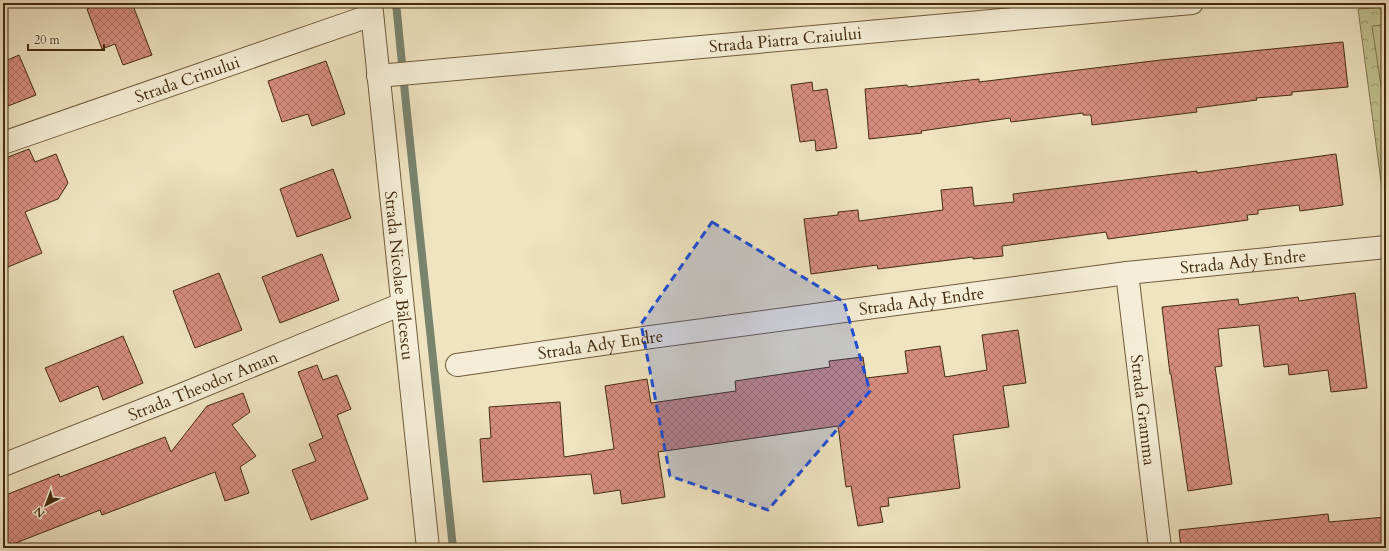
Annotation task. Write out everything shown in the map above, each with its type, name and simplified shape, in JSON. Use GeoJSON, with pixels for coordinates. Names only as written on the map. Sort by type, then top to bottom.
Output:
{"type":"FeatureCollection","features":[{"type":"Feature","properties":{"kind":"street","name":"Strada Piatra Craiului"},"geometry":{"type":"LineString","coordinates":[[385,75],[1192,3]]}},
{"type":"Feature","properties":{"kind":"street","name":"Strada Nicolae Bălcescu"},"geometry":{"type":"LineString","coordinates":[[371,9],[385,75],[402,304],[428,548]]}},
{"type":"Feature","properties":{"kind":"street","name":"Strada Crinului"},"geometry":{"type":"LineString","coordinates":[[3,143],[371,9]]}},
{"type":"Feature","properties":{"kind":"street","name":"Strada Ady Endre"},"geometry":{"type":"LineString","coordinates":[[457,365],[650,337],[1127,273],[1386,247]]}},
{"type":"Feature","properties":{"kind":"street","name":"Strada Gramma"},"geometry":{"type":"LineString","coordinates":[[1127,273],[1160,548]]}},
{"type":"Feature","properties":{"kind":"street","name":"Strada Theodor Aman"},"geometry":{"type":"LineString","coordinates":[[3,465],[181,395],[402,304]]}},
{"type":"Feature","properties":{"kind":"highlighted area"},"geometry":{"type":"Polygon","coordinates":[[[712,222],[844,302],[870,391],[768,510],[670,476],[641,324],[712,222]]]}},
{"type":"Feature","properties":{"kind":"green space"},"geometry":{"type":"Polygon","coordinates":[[[1386,7],[1386,219],[1358,9],[1386,7]]]}},
{"type":"Feature","properties":{"kind":"green space"},"geometry":{"type":"Polygon","coordinates":[[[1386,25],[1386,99],[1383,99],[1372,26],[1386,25]]]}},
{"type":"Feature","properties":{"kind":"building"},"geometry":{"type":"Polygon","coordinates":[[[102,3],[132,3],[152,55],[123,65],[115,44],[102,49],[87,9],[102,3]]]}},
{"type":"Feature","properties":{"kind":"building"},"geometry":{"type":"Polygon","coordinates":[[[1343,42],[1348,87],[1292,92],[1292,95],[1256,98],[1257,100],[1196,108],[1197,112],[1092,125],[1091,115],[1083,115],[1083,113],[1011,122],[1010,118],[921,131],[922,133],[869,139],[865,89],[907,85],[908,87],[979,79],[979,82],[1161,60],[1343,42]]]}},
{"type":"Feature","properties":{"kind":"building"},"geometry":{"type":"Polygon","coordinates":[[[19,55],[36,95],[3,108],[3,62],[19,55]]]}},
{"type":"Feature","properties":{"kind":"building"},"geometry":{"type":"Polygon","coordinates":[[[326,61],[345,114],[312,126],[308,114],[282,122],[268,81],[326,61]]]}},
{"type":"Feature","properties":{"kind":"building"},"geometry":{"type":"Polygon","coordinates":[[[812,82],[813,91],[827,89],[837,148],[816,151],[815,140],[800,142],[791,85],[812,82]]]}},
{"type":"Feature","properties":{"kind":"building"},"geometry":{"type":"Polygon","coordinates":[[[29,149],[35,162],[56,154],[68,183],[58,199],[25,212],[42,253],[3,269],[3,159],[29,149]]]}},
{"type":"Feature","properties":{"kind":"building"},"geometry":{"type":"Polygon","coordinates":[[[1336,154],[1343,205],[1300,211],[1299,205],[1258,210],[1258,214],[1247,215],[1248,220],[1108,239],[1106,232],[1002,246],[1003,256],[973,259],[973,257],[878,269],[877,265],[811,274],[804,219],[838,215],[838,212],[858,210],[859,221],[943,210],[941,190],[972,187],[974,206],[1014,202],[1013,194],[1197,171],[1197,173],[1336,154]]]}},
{"type":"Feature","properties":{"kind":"building"},"geometry":{"type":"Polygon","coordinates":[[[333,169],[351,218],[297,237],[280,189],[333,169]]]}},
{"type":"Feature","properties":{"kind":"building"},"geometry":{"type":"Polygon","coordinates":[[[322,254],[339,300],[280,323],[262,277],[322,254]]]}},
{"type":"Feature","properties":{"kind":"building"},"geometry":{"type":"Polygon","coordinates":[[[219,273],[242,330],[195,348],[173,291],[219,273]]]}},
{"type":"Feature","properties":{"kind":"building"},"geometry":{"type":"Polygon","coordinates":[[[1355,293],[1367,388],[1331,392],[1328,370],[1289,375],[1288,364],[1264,367],[1259,325],[1218,329],[1222,366],[1215,367],[1232,484],[1188,491],[1170,374],[1162,307],[1238,299],[1239,305],[1298,297],[1299,301],[1355,293]]]}},
{"type":"Feature","properties":{"kind":"building"},"geometry":{"type":"Polygon","coordinates":[[[1018,330],[1026,383],[1003,386],[1009,427],[953,435],[960,488],[888,498],[889,506],[880,507],[883,522],[858,526],[851,486],[846,487],[838,426],[658,452],[665,497],[622,504],[620,490],[594,494],[591,474],[483,482],[480,439],[491,438],[489,407],[560,402],[564,457],[614,449],[605,386],[647,379],[651,403],[736,391],[735,381],[830,367],[829,361],[863,357],[866,378],[908,373],[905,351],[940,346],[945,377],[987,370],[982,335],[1018,330]]]}},
{"type":"Feature","properties":{"kind":"building"},"geometry":{"type":"Polygon","coordinates":[[[123,336],[143,383],[103,400],[98,386],[60,402],[45,368],[123,336]]]}},
{"type":"Feature","properties":{"kind":"building"},"geometry":{"type":"Polygon","coordinates":[[[317,365],[323,380],[337,375],[351,409],[337,415],[368,499],[311,520],[292,470],[316,461],[309,444],[323,438],[298,372],[317,365]]]}},
{"type":"Feature","properties":{"kind":"building"},"geometry":{"type":"Polygon","coordinates":[[[243,393],[250,412],[232,425],[256,456],[240,467],[249,493],[225,501],[215,472],[102,515],[100,510],[3,548],[3,496],[59,474],[60,477],[165,437],[171,452],[207,406],[243,393]]]}},
{"type":"Feature","properties":{"kind":"building"},"geometry":{"type":"Polygon","coordinates":[[[1328,514],[1329,522],[1386,517],[1386,548],[1181,548],[1179,530],[1328,514]]]}},
{"type":"Feature","properties":{"kind":"waterway"},"geometry":{"type":"LineString","coordinates":[[396,3],[453,548]]}}]}
